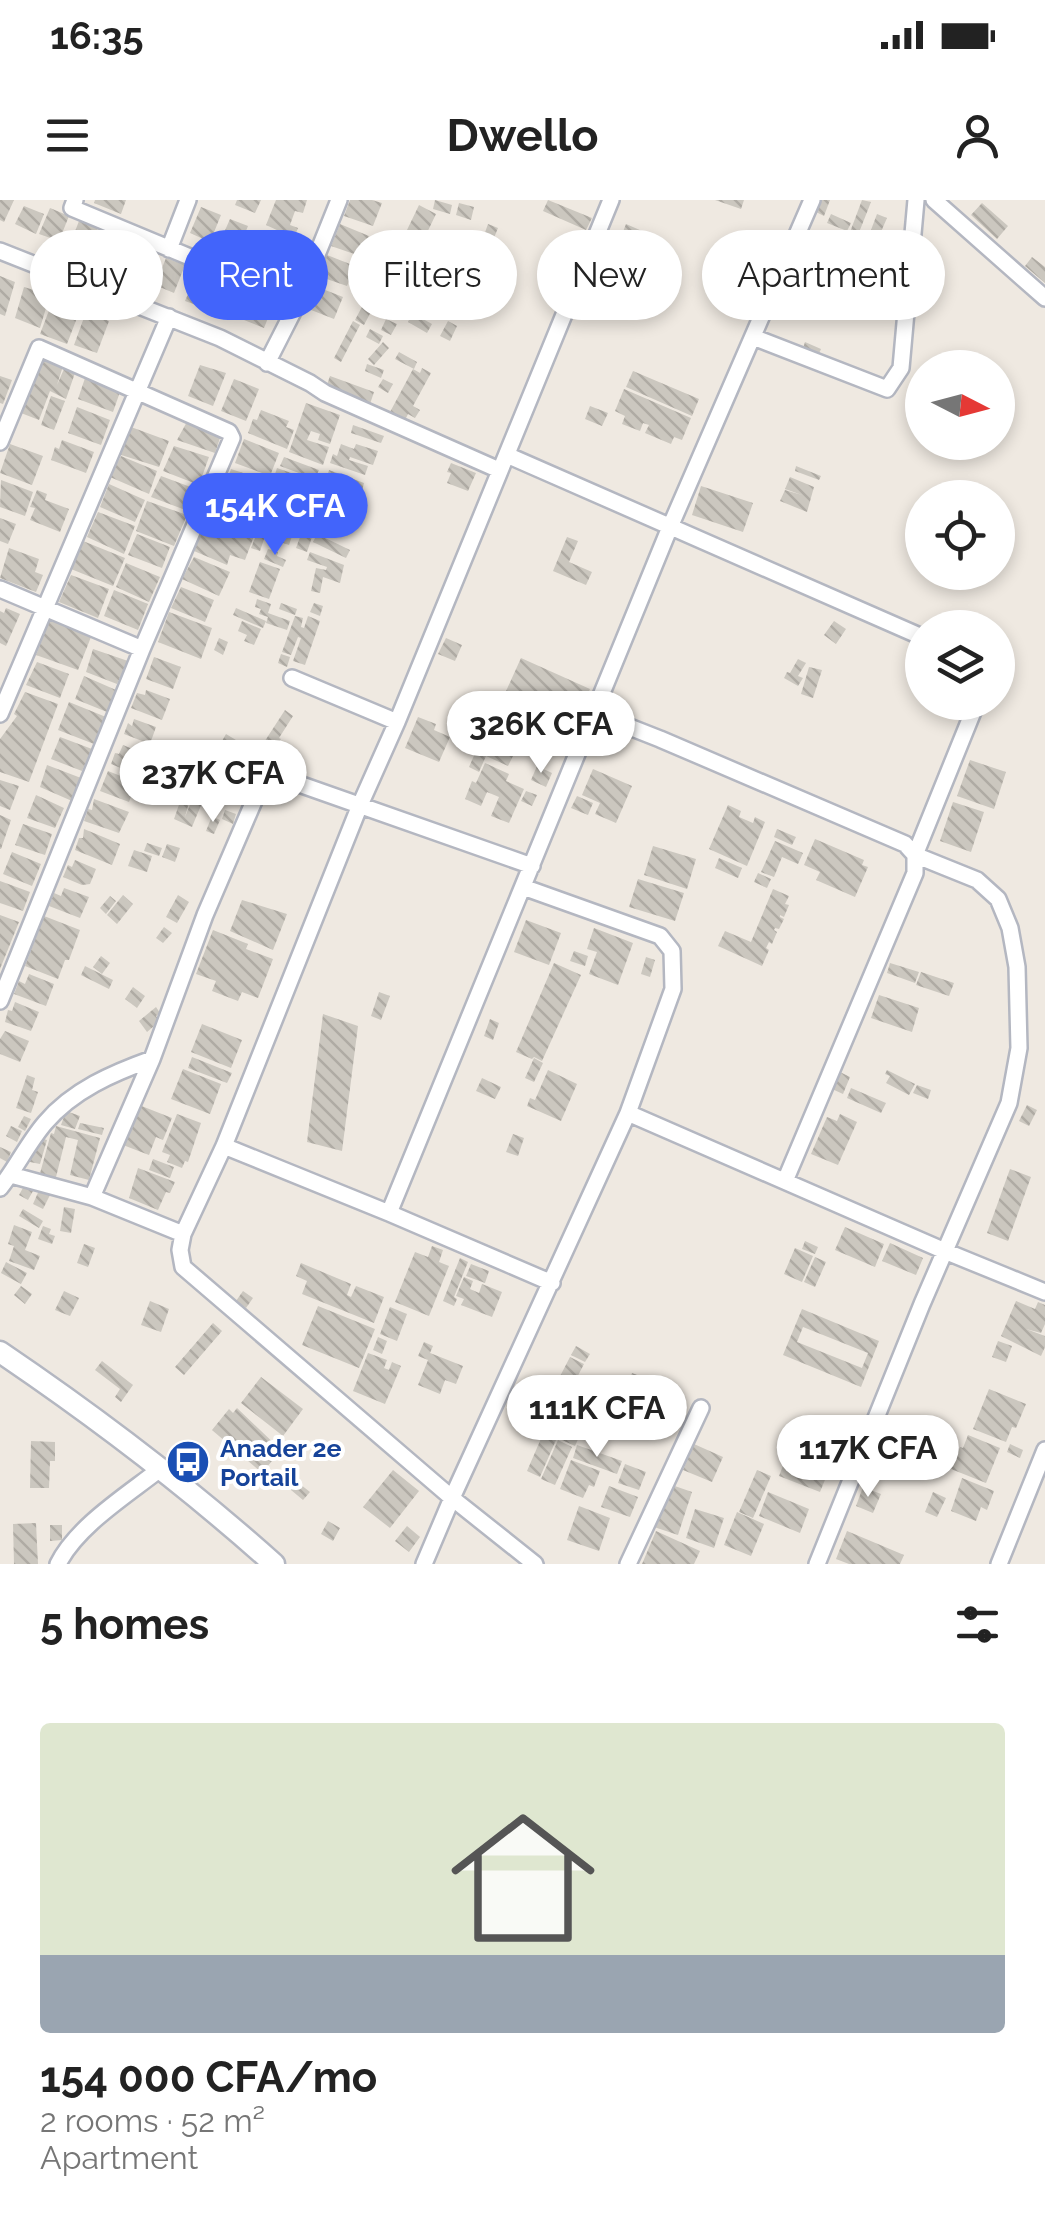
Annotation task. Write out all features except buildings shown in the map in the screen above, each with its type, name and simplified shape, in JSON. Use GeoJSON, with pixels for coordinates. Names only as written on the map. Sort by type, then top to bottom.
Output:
{"type":"FeatureCollection","features":[{"type":"Feature","properties":{"kind":"street"},"geometry":{"type":"LineString","coordinates":[[75,200],[72,208],[183,255]]}},
{"type":"Feature","properties":{"kind":"street"},"geometry":{"type":"LineString","coordinates":[[169,249],[188,200]]}},
{"type":"Feature","properties":{"kind":"street"},"geometry":{"type":"LineString","coordinates":[[326,230],[337,200]]}},
{"type":"Feature","properties":{"kind":"street"},"geometry":{"type":"LineString","coordinates":[[535,1564],[182,1268],[180,1250],[183,1234],[224,1146],[610,200]]}},
{"type":"Feature","properties":{"kind":"street"},"geometry":{"type":"LineString","coordinates":[[389,1213],[670,527],[812,200]]}},
{"type":"Feature","properties":{"kind":"street"},"geometry":{"type":"LineString","coordinates":[[754,337],[887,389],[902,368],[916,200]]}},
{"type":"Feature","properties":{"kind":"street"},"geometry":{"type":"LineString","coordinates":[[934,200],[1045,298]]}},
{"type":"Feature","properties":{"kind":"street"},"geometry":{"type":"LineString","coordinates":[[0,252],[220,338],[325,393],[670,527],[905,630]]}},
{"type":"Feature","properties":{"kind":"street"},"geometry":{"type":"LineString","coordinates":[[0,714],[168,317]]}},
{"type":"Feature","properties":{"kind":"street"},"geometry":{"type":"LineString","coordinates":[[267,363],[289,320]]}},
{"type":"Feature","properties":{"kind":"street"},"geometry":{"type":"LineString","coordinates":[[0,442],[40,348],[230,432],[232,438],[0,1001]]}},
{"type":"Feature","properties":{"kind":"street"},"geometry":{"type":"LineString","coordinates":[[0,589],[142,649]]}},
{"type":"Feature","properties":{"kind":"street"},"geometry":{"type":"LineString","coordinates":[[292,678],[397,722]]}},
{"type":"Feature","properties":{"kind":"street"},"geometry":{"type":"LineString","coordinates":[[594,713],[905,844],[916,855],[977,880],[998,899],[1010,928],[1017,967],[1019,1048],[1009,1104],[922,1304],[818,1564]]}},
{"type":"Feature","properties":{"kind":"street"},"geometry":{"type":"LineString","coordinates":[[784,1181],[915,872],[916,855],[970,720]]}},
{"type":"Feature","properties":{"kind":"street"},"geometry":{"type":"LineString","coordinates":[[92,1197],[152,1059],[205,914],[267,778],[282,778],[532,866]]}},
{"type":"Feature","properties":{"kind":"street"},"geometry":{"type":"LineString","coordinates":[[424,1564],[628,1113],[674,989],[672,951],[660,936],[523,887]]}},
{"type":"Feature","properties":{"kind":"street"},"geometry":{"type":"LineString","coordinates":[[152,1059],[111,1073],[71,1098],[46,1122],[5,1181],[92,1197],[183,1234]]}},
{"type":"Feature","properties":{"kind":"street"},"geometry":{"type":"LineString","coordinates":[[628,1113],[1045,1292]]}},
{"type":"Feature","properties":{"kind":"street"},"geometry":{"type":"LineString","coordinates":[[224,1146],[552,1283]]}},
{"type":"Feature","properties":{"kind":"street"},"geometry":{"type":"LineString","coordinates":[[0,1352],[66,1396],[274,1564]]}},
{"type":"Feature","properties":{"kind":"street"},"geometry":{"type":"LineString","coordinates":[[628,1564],[701,1408]]}},
{"type":"Feature","properties":{"kind":"street"},"geometry":{"type":"LineString","coordinates":[[999,1564],[1045,1450]]}},
{"type":"Feature","properties":{"kind":"street"},"geometry":{"type":"LineString","coordinates":[[58,1564],[90,1526],[160,1469]]}},
{"type":"Feature","properties":{"kind":"place","name":"Anader 2e Portail"},"geometry":{"type":"Point","coordinates":[188,1462]}}]}
